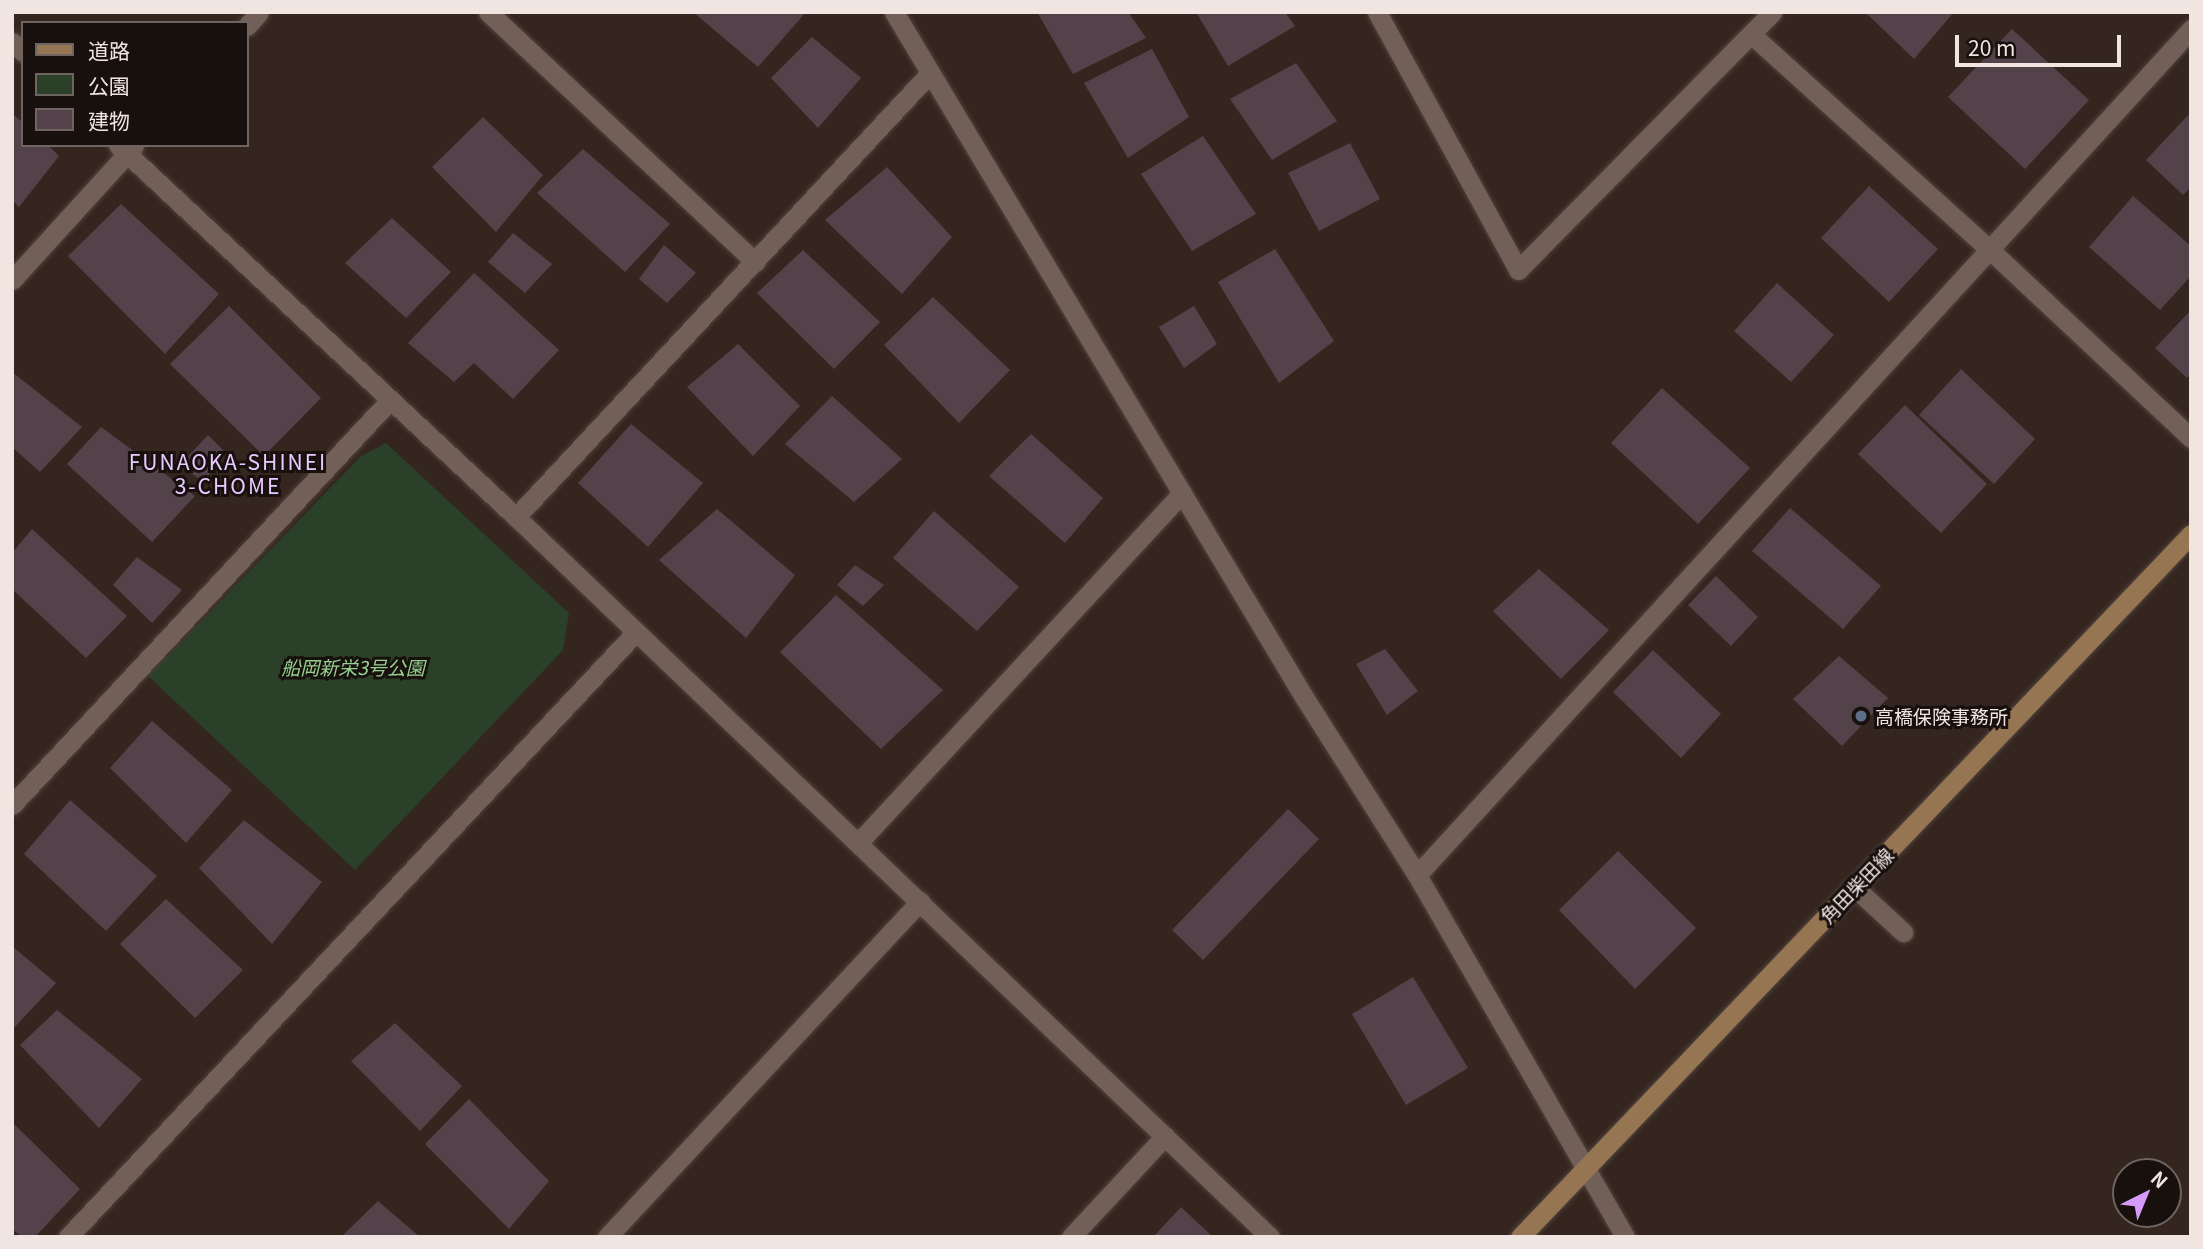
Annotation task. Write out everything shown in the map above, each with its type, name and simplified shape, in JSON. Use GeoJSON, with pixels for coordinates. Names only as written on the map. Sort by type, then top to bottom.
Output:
{"type":"FeatureCollection","features":[{"type":"Feature","properties":{"kind":"main road","name":"角田柴田線"},"geometry":{"type":"LineString","coordinates":[[1520,1237],[2191,534]]}},
{"type":"Feature","properties":{"kind":"street"},"geometry":{"type":"LineString","coordinates":[[488,12],[755,262]]}},
{"type":"Feature","properties":{"kind":"street"},"geometry":{"type":"LineString","coordinates":[[894,12],[1304,697],[1417,875],[1625,1237]]}},
{"type":"Feature","properties":{"kind":"street"},"geometry":{"type":"LineString","coordinates":[[1377,12],[1518,270],[1772,12]]}},
{"type":"Feature","properties":{"kind":"street"},"geometry":{"type":"LineString","coordinates":[[1417,875],[2191,29]]}},
{"type":"Feature","properties":{"kind":"street"},"geometry":{"type":"LineString","coordinates":[[1751,34],[1988,248],[2191,439]]}},
{"type":"Feature","properties":{"kind":"street"},"geometry":{"type":"LineString","coordinates":[[516,517],[930,73]]}},
{"type":"Feature","properties":{"kind":"street"},"geometry":{"type":"LineString","coordinates":[[12,280],[127,148],[1270,1237]]}},
{"type":"Feature","properties":{"kind":"street"},"geometry":{"type":"LineString","coordinates":[[12,805],[390,400]]}},
{"type":"Feature","properties":{"kind":"street"},"geometry":{"type":"LineString","coordinates":[[858,844],[1182,493]]}},
{"type":"Feature","properties":{"kind":"street"},"geometry":{"type":"LineString","coordinates":[[68,1237],[636,632]]}},
{"type":"Feature","properties":{"kind":"street"},"geometry":{"type":"LineString","coordinates":[[1854,887],[1903,932]]}},
{"type":"Feature","properties":{"kind":"street"},"geometry":{"type":"LineString","coordinates":[[607,1237],[920,901]]}},
{"type":"Feature","properties":{"kind":"street"},"geometry":{"type":"LineString","coordinates":[[1071,1237],[1165,1136]]}},
{"type":"Feature","properties":{"kind":"green space","name":"船岡新栄3号公園"},"geometry":{"type":"Polygon","coordinates":[[[386,443],[569,613],[563,650],[355,870],[148,676],[361,456],[386,443]]]}},
{"type":"Feature","properties":{"kind":"building"},"geometry":{"type":"Polygon","coordinates":[[[693,12],[806,12],[758,67],[693,12]]]}},
{"type":"Feature","properties":{"kind":"building"},"geometry":{"type":"Polygon","coordinates":[[[1037,12],[1128,12],[1146,38],[1073,74],[1037,12]]]}},
{"type":"Feature","properties":{"kind":"building"},"geometry":{"type":"Polygon","coordinates":[[[1196,12],[1285,12],[1295,26],[1228,66],[1196,12]]]}},
{"type":"Feature","properties":{"kind":"building"},"geometry":{"type":"Polygon","coordinates":[[[1865,12],[1954,12],[1914,59],[1865,12]]]}},
{"type":"Feature","properties":{"kind":"building"},"geometry":{"type":"Polygon","coordinates":[[[2012,29],[2089,100],[2025,169],[1948,97],[2012,29]]]}},
{"type":"Feature","properties":{"kind":"building"},"geometry":{"type":"Polygon","coordinates":[[[812,37],[861,78],[818,128],[771,78],[812,37]]]}},
{"type":"Feature","properties":{"kind":"building"},"geometry":{"type":"Polygon","coordinates":[[[1152,49],[1189,117],[1128,158],[1084,83],[1152,49]]]}},
{"type":"Feature","properties":{"kind":"building"},"geometry":{"type":"Polygon","coordinates":[[[1296,63],[1337,121],[1272,160],[1230,99],[1296,63]]]}},
{"type":"Feature","properties":{"kind":"building"},"geometry":{"type":"Polygon","coordinates":[[[2191,112],[2191,187],[2183,195],[2146,160],[2191,112]]]}},
{"type":"Feature","properties":{"kind":"building"},"geometry":{"type":"Polygon","coordinates":[[[12,113],[21,121],[21,147],[50,147],[59,156],[19,207],[12,200],[12,113]]]}},
{"type":"Feature","properties":{"kind":"building"},"geometry":{"type":"Polygon","coordinates":[[[483,117],[543,175],[496,232],[432,167],[483,117]]]}},
{"type":"Feature","properties":{"kind":"building"},"geometry":{"type":"Polygon","coordinates":[[[1203,136],[1256,214],[1192,251],[1141,174],[1203,136]]]}},
{"type":"Feature","properties":{"kind":"building"},"geometry":{"type":"Polygon","coordinates":[[[1350,143],[1380,199],[1319,231],[1288,173],[1350,143]]]}},
{"type":"Feature","properties":{"kind":"building"},"geometry":{"type":"Polygon","coordinates":[[[583,149],[670,224],[625,272],[537,193],[583,149]]]}},
{"type":"Feature","properties":{"kind":"building"},"geometry":{"type":"Polygon","coordinates":[[[887,167],[952,237],[902,294],[825,220],[887,167]]]}},
{"type":"Feature","properties":{"kind":"building"},"geometry":{"type":"Polygon","coordinates":[[[1869,186],[1938,249],[1889,302],[1821,238],[1869,186]]]}},
{"type":"Feature","properties":{"kind":"building"},"geometry":{"type":"Polygon","coordinates":[[[2133,196],[2191,246],[2191,276],[2160,310],[2089,247],[2133,196]]]}},
{"type":"Feature","properties":{"kind":"building"},"geometry":{"type":"Polygon","coordinates":[[[121,204],[219,294],[165,354],[68,256],[121,204]]]}},
{"type":"Feature","properties":{"kind":"building"},"geometry":{"type":"Polygon","coordinates":[[[392,218],[451,272],[406,318],[345,263],[392,218]]]}},
{"type":"Feature","properties":{"kind":"building"},"geometry":{"type":"Polygon","coordinates":[[[513,233],[552,264],[525,293],[488,262],[513,233]]]}},
{"type":"Feature","properties":{"kind":"building"},"geometry":{"type":"Polygon","coordinates":[[[664,245],[696,273],[667,303],[639,279],[664,245]]]}},
{"type":"Feature","properties":{"kind":"building"},"geometry":{"type":"Polygon","coordinates":[[[1275,249],[1334,341],[1279,383],[1218,282],[1275,249]]]}},
{"type":"Feature","properties":{"kind":"building"},"geometry":{"type":"Polygon","coordinates":[[[803,250],[880,322],[834,369],[757,293],[803,250]]]}},
{"type":"Feature","properties":{"kind":"building"},"geometry":{"type":"Polygon","coordinates":[[[474,273],[559,350],[513,399],[474,363],[454,382],[408,343],[474,273]]]}},
{"type":"Feature","properties":{"kind":"building"},"geometry":{"type":"Polygon","coordinates":[[[1777,283],[1834,335],[1791,382],[1734,331],[1777,283]]]}},
{"type":"Feature","properties":{"kind":"building"},"geometry":{"type":"Polygon","coordinates":[[[933,297],[1010,370],[959,423],[884,345],[933,297]]]}},
{"type":"Feature","properties":{"kind":"building"},"geometry":{"type":"Polygon","coordinates":[[[229,306],[321,398],[264,456],[170,364],[229,306]]]}},
{"type":"Feature","properties":{"kind":"building"},"geometry":{"type":"Polygon","coordinates":[[[1194,306],[1217,344],[1184,368],[1159,327],[1194,306]]]}},
{"type":"Feature","properties":{"kind":"building"},"geometry":{"type":"Polygon","coordinates":[[[2191,310],[2191,374],[2187,378],[2155,348],[2191,310]]]}},
{"type":"Feature","properties":{"kind":"building"},"geometry":{"type":"Polygon","coordinates":[[[738,344],[800,406],[753,456],[687,387],[738,344]]]}},
{"type":"Feature","properties":{"kind":"building"},"geometry":{"type":"Polygon","coordinates":[[[1961,369],[2035,439],[1994,484],[1919,415],[1961,369]]]}},
{"type":"Feature","properties":{"kind":"building"},"geometry":{"type":"Polygon","coordinates":[[[12,372],[82,427],[40,472],[12,447],[12,372]]]}},
{"type":"Feature","properties":{"kind":"building"},"geometry":{"type":"Polygon","coordinates":[[[1662,388],[1750,468],[1698,524],[1611,443],[1662,388]]]}},
{"type":"Feature","properties":{"kind":"building"},"geometry":{"type":"Polygon","coordinates":[[[832,396],[902,459],[854,502],[785,444],[832,396]]]}},
{"type":"Feature","properties":{"kind":"building"},"geometry":{"type":"Polygon","coordinates":[[[1905,405],[1987,484],[1941,533],[1858,454],[1905,405]]]}},
{"type":"Feature","properties":{"kind":"building"},"geometry":{"type":"Polygon","coordinates":[[[631,424],[703,483],[648,547],[578,483],[631,424]]]}},
{"type":"Feature","properties":{"kind":"building"},"geometry":{"type":"Polygon","coordinates":[[[101,427],[195,496],[152,542],[67,464],[101,427]]]}},
{"type":"Feature","properties":{"kind":"building"},"geometry":{"type":"Polygon","coordinates":[[[1031,434],[1103,498],[1065,543],[989,476],[1031,434]]]}},
{"type":"Feature","properties":{"kind":"building"},"geometry":{"type":"Polygon","coordinates":[[[208,435],[226,453],[203,482],[180,465],[208,435]]]}},
{"type":"Feature","properties":{"kind":"building"},"geometry":{"type":"Polygon","coordinates":[[[1790,508],[1881,586],[1843,629],[1752,551],[1790,508]]]}},
{"type":"Feature","properties":{"kind":"building"},"geometry":{"type":"Polygon","coordinates":[[[717,509],[795,575],[746,638],[659,560],[717,509]]]}},
{"type":"Feature","properties":{"kind":"building"},"geometry":{"type":"Polygon","coordinates":[[[934,511],[1019,587],[977,631],[893,558],[934,511]]]}},
{"type":"Feature","properties":{"kind":"building"},"geometry":{"type":"Polygon","coordinates":[[[32,529],[127,616],[86,658],[12,589],[12,553],[32,529]]]}},
{"type":"Feature","properties":{"kind":"building"},"geometry":{"type":"Polygon","coordinates":[[[137,557],[182,590],[152,623],[113,585],[137,557]]]}},
{"type":"Feature","properties":{"kind":"building"},"geometry":{"type":"Polygon","coordinates":[[[855,565],[884,585],[863,606],[837,585],[855,565]]]}},
{"type":"Feature","properties":{"kind":"building"},"geometry":{"type":"Polygon","coordinates":[[[1539,569],[1609,630],[1561,679],[1493,611],[1539,569]]]}},
{"type":"Feature","properties":{"kind":"building"},"geometry":{"type":"Polygon","coordinates":[[[1716,576],[1758,617],[1731,646],[1688,605],[1716,576]]]}},
{"type":"Feature","properties":{"kind":"building"},"geometry":{"type":"Polygon","coordinates":[[[836,595],[943,690],[881,749],[780,652],[836,595]]]}},
{"type":"Feature","properties":{"kind":"building"},"geometry":{"type":"Polygon","coordinates":[[[1385,649],[1418,691],[1387,715],[1356,664],[1385,649]]]}},
{"type":"Feature","properties":{"kind":"building"},"geometry":{"type":"Polygon","coordinates":[[[1653,650],[1721,714],[1681,758],[1613,692],[1653,650]]]}},
{"type":"Feature","properties":{"kind":"building"},"geometry":{"type":"Polygon","coordinates":[[[1839,656],[1888,698],[1842,746],[1793,699],[1839,656]]]}},
{"type":"Feature","properties":{"kind":"building"},"geometry":{"type":"Polygon","coordinates":[[[152,721],[232,790],[186,843],[110,768],[152,721]]]}},
{"type":"Feature","properties":{"kind":"building"},"geometry":{"type":"Polygon","coordinates":[[[70,800],[157,876],[106,931],[24,854],[70,800]]]}},
{"type":"Feature","properties":{"kind":"building"},"geometry":{"type":"Polygon","coordinates":[[[1288,809],[1319,839],[1203,960],[1172,930],[1288,809]]]}},
{"type":"Feature","properties":{"kind":"building"},"geometry":{"type":"Polygon","coordinates":[[[244,820],[322,882],[272,944],[199,868],[244,820]]]}},
{"type":"Feature","properties":{"kind":"building"},"geometry":{"type":"Polygon","coordinates":[[[1618,851],[1696,928],[1635,989],[1559,910],[1618,851]]]}},
{"type":"Feature","properties":{"kind":"building"},"geometry":{"type":"Polygon","coordinates":[[[166,899],[243,970],[195,1018],[120,944],[166,899]]]}},
{"type":"Feature","properties":{"kind":"building"},"geometry":{"type":"Polygon","coordinates":[[[12,946],[56,983],[12,1030],[12,946]]]}},
{"type":"Feature","properties":{"kind":"building"},"geometry":{"type":"Polygon","coordinates":[[[1413,977],[1468,1068],[1406,1105],[1352,1014],[1413,977]]]}},
{"type":"Feature","properties":{"kind":"building"},"geometry":{"type":"Polygon","coordinates":[[[57,1010],[142,1079],[99,1128],[20,1045],[57,1010]]]}},
{"type":"Feature","properties":{"kind":"building"},"geometry":{"type":"Polygon","coordinates":[[[395,1023],[462,1086],[420,1131],[351,1061],[395,1023]]]}},
{"type":"Feature","properties":{"kind":"building"},"geometry":{"type":"Polygon","coordinates":[[[469,1099],[549,1181],[509,1229],[425,1144],[469,1099]]]}},
{"type":"Feature","properties":{"kind":"building"},"geometry":{"type":"Polygon","coordinates":[[[12,1122],[80,1189],[35,1237],[22,1237],[12,1229],[12,1122]]]}},
{"type":"Feature","properties":{"kind":"building"},"geometry":{"type":"Polygon","coordinates":[[[378,1201],[420,1237],[341,1237],[378,1201]]]}},
{"type":"Feature","properties":{"kind":"building"},"geometry":{"type":"Polygon","coordinates":[[[1181,1207],[1213,1237],[1153,1237],[1181,1207]]]}},
{"type":"Feature","properties":{"kind":"place","name":"高橋保険事務所"},"geometry":{"type":"Point","coordinates":[1861,716]}},
{"type":"Feature","properties":{"kind":"district","name":"FUNAOKA-SHINEI 3-CHOME"},"geometry":{"type":"Point","coordinates":[228,473]}}]}
